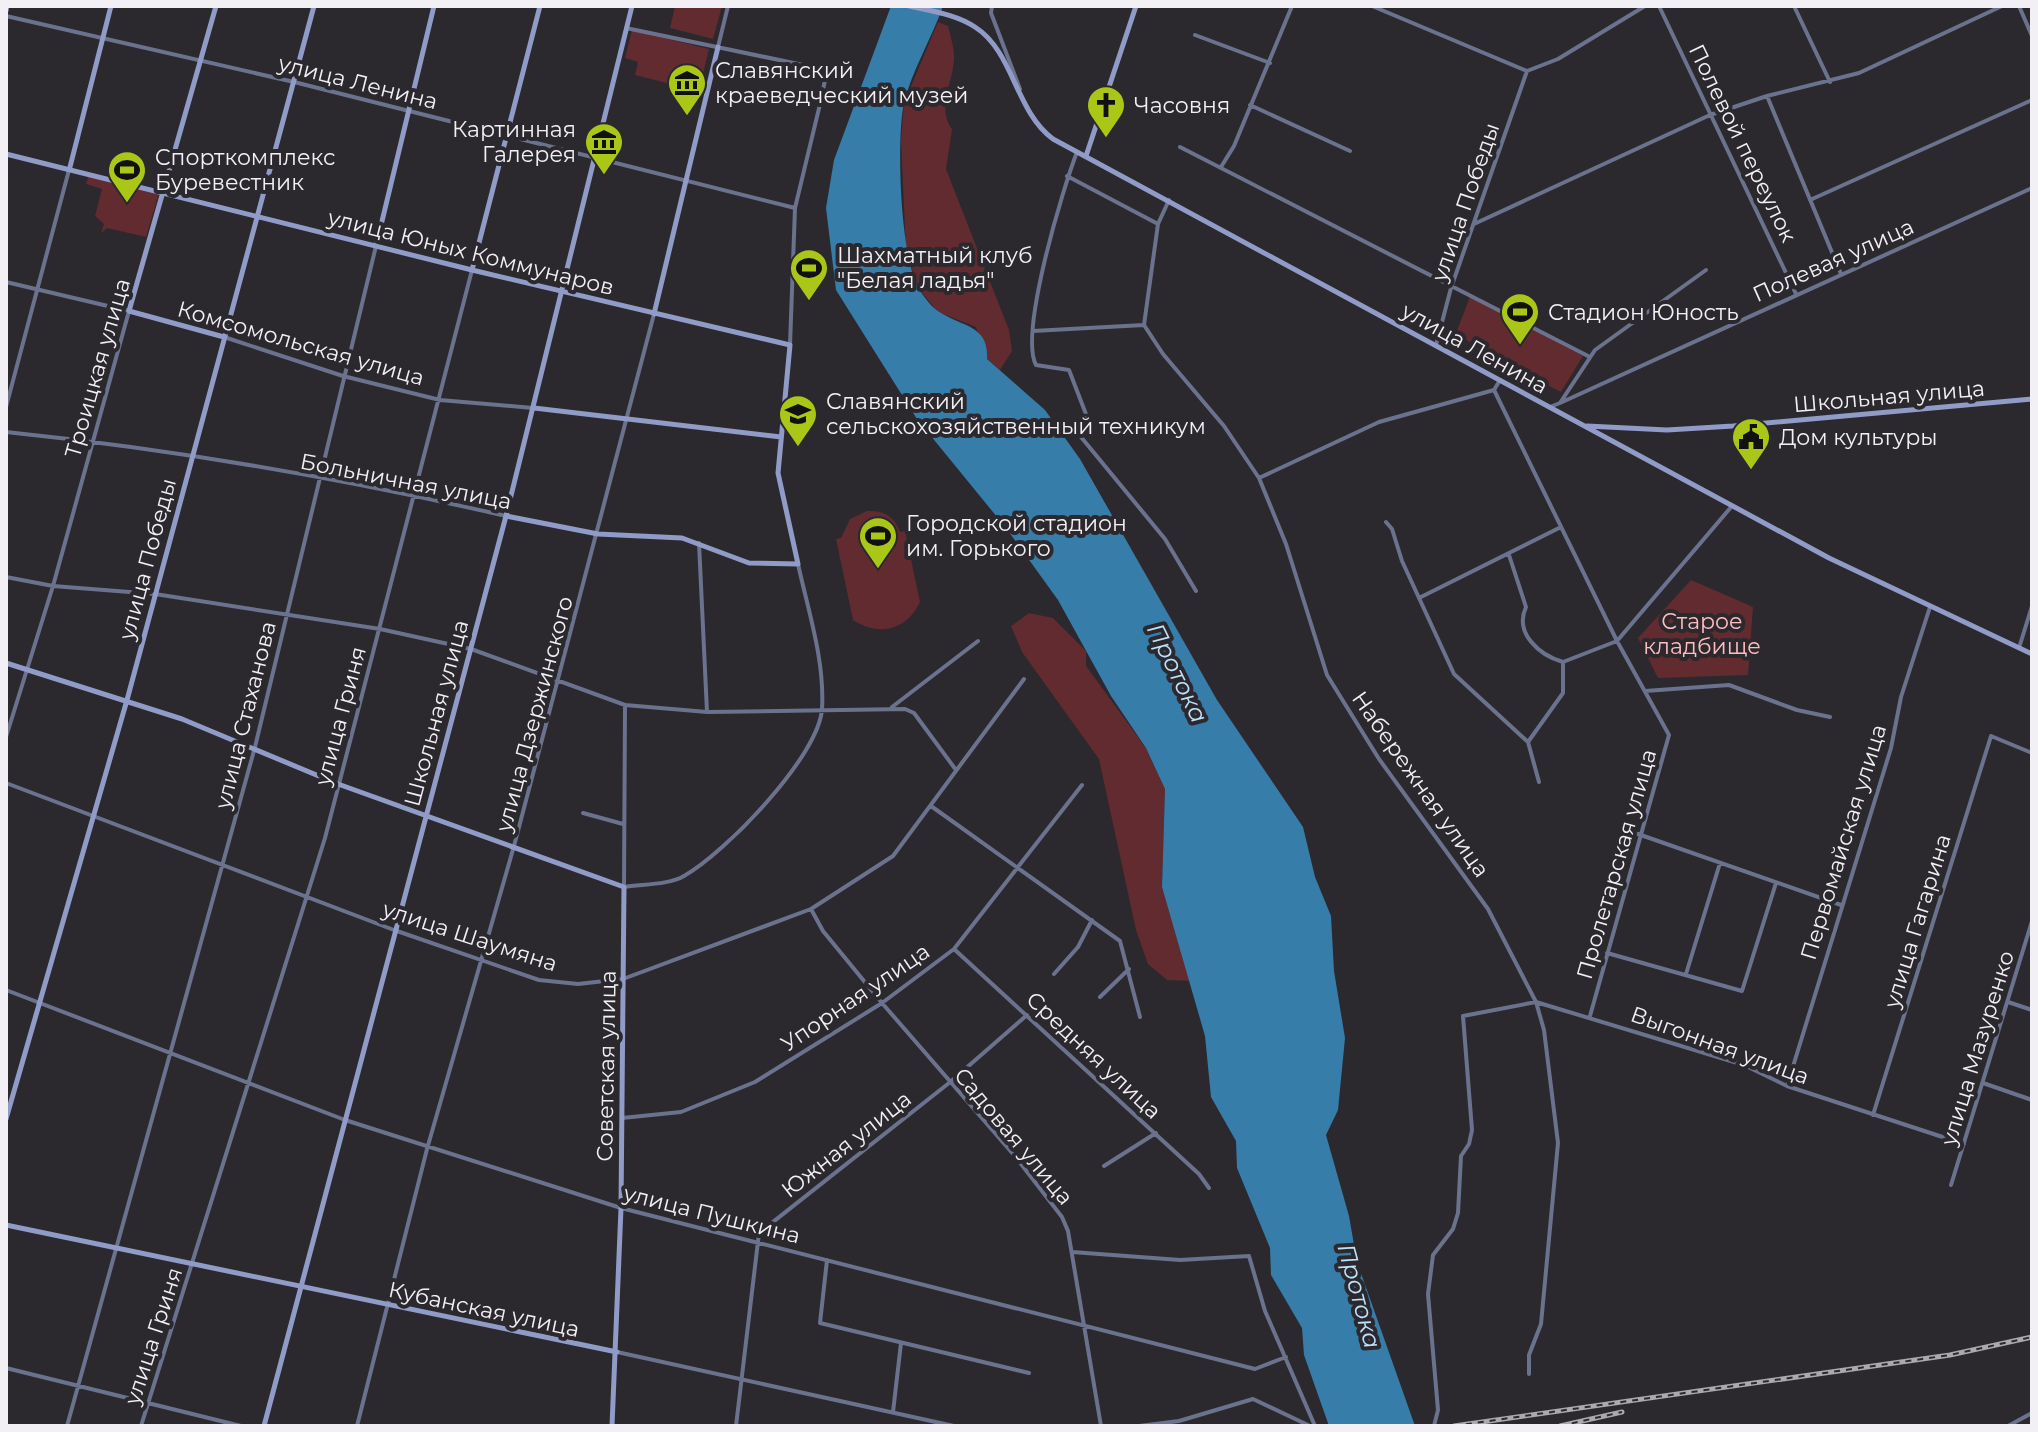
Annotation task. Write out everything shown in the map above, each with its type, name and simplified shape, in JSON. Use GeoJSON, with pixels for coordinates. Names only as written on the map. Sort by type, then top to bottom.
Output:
{"type":"FeatureCollection","features":[{"type":"Feature","properties":{"kind":"street"},"geometry":{"type":"LineString","coordinates":[[6,407],[111,6]]}},
{"type":"Feature","properties":{"kind":"street","name":"Троицкая улица"},"geometry":{"type":"LineString","coordinates":[[6,737],[53,586],[216,6]]}},
{"type":"Feature","properties":{"kind":"street","name":"улица Победы"},"geometry":{"type":"LineString","coordinates":[[6,1119],[127,700],[314,6]]}},
{"type":"Feature","properties":{"kind":"street","name":"улица Стаханова"},"geometry":{"type":"LineString","coordinates":[[67,1426],[255,747],[434,6]]}},
{"type":"Feature","properties":{"kind":"street","name":"улица Гриня"},"geometry":{"type":"LineString","coordinates":[[141,1426],[307,897],[440,400],[540,6]]}},
{"type":"Feature","properties":{"kind":"street","name":"Школьная улица"},"geometry":{"type":"LineString","coordinates":[[264,1426],[534,408],[632,6]]}},
{"type":"Feature","properties":{"kind":"street","name":"улица Дзержинского"},"geometry":{"type":"LineString","coordinates":[[357,1426],[427,1149],[514,846],[598,534],[728,6]]}},
{"type":"Feature","properties":{"kind":"street","name":"улица Ленина"},"geometry":{"type":"LineString","coordinates":[[909,6],[950,16],[985,35],[1045,133],[1077,152],[1732,506],[1930,607],[2032,654]]}},
{"type":"Feature","properties":{"kind":"street"},"geometry":{"type":"LineString","coordinates":[[992,6],[991,13],[1020,84],[1019,94]]}},
{"type":"Feature","properties":{"kind":"street"},"geometry":{"type":"LineString","coordinates":[[1086,156],[1136,6]]}},
{"type":"Feature","properties":{"kind":"street"},"geometry":{"type":"LineString","coordinates":[[1221,167],[1270,63],[1292,6]]}},
{"type":"Feature","properties":{"kind":"street"},"geometry":{"type":"LineString","coordinates":[[1372,6],[1527,71],[1558,59],[1645,6]]}},
{"type":"Feature","properties":{"kind":"street","name":"Полевой переулок"},"geometry":{"type":"LineString","coordinates":[[1659,6],[1796,294]]}},
{"type":"Feature","properties":{"kind":"street"},"geometry":{"type":"LineString","coordinates":[[1794,6],[1830,82]]}},
{"type":"Feature","properties":{"kind":"street"},"geometry":{"type":"LineString","coordinates":[[1474,224],[1710,115],[1767,96],[1830,82],[1886,62],[2002,6]]}},
{"type":"Feature","properties":{"kind":"street"},"geometry":{"type":"LineString","coordinates":[[2019,6],[2032,36]]}},
{"type":"Feature","properties":{"kind":"street","name":"улица Ленина"},"geometry":{"type":"LineString","coordinates":[[6,11],[103,38],[294,82],[795,208]]}},
{"type":"Feature","properties":{"kind":"street"},"geometry":{"type":"LineString","coordinates":[[6,663],[127,700],[255,747],[338,784],[624,887],[681,878],[709,859],[776,792],[810,741],[822,712],[820,666],[778,473],[790,345],[795,208],[827,70],[626,28]]}},
{"type":"Feature","properties":{"kind":"street"},"geometry":{"type":"LineString","coordinates":[[1195,35],[1270,63]]}},
{"type":"Feature","properties":{"kind":"street","name":"улица Победы"},"geometry":{"type":"LineString","coordinates":[[1436,345],[1451,288],[1527,71]]}},
{"type":"Feature","properties":{"kind":"street"},"geometry":{"type":"LineString","coordinates":[[794,95],[821,100]]}},
{"type":"Feature","properties":{"kind":"street"},"geometry":{"type":"LineString","coordinates":[[1767,96],[1841,274]]}},
{"type":"Feature","properties":{"kind":"street"},"geometry":{"type":"LineString","coordinates":[[1810,200],[2032,100]]}},
{"type":"Feature","properties":{"kind":"street"},"geometry":{"type":"LineString","coordinates":[[1250,105],[1350,151]]}},
{"type":"Feature","properties":{"kind":"street","name":"улица Ленина"},"geometry":{"type":"LineString","coordinates":[[1180,147],[1588,356]]}},
{"type":"Feature","properties":{"kind":"street"},"geometry":{"type":"LineString","coordinates":[[1077,152],[1051,234],[1033,331],[1036,365],[1069,370],[1089,422],[1081,437],[1165,539],[1196,591]]}},
{"type":"Feature","properties":{"kind":"street","name":"улица Юных Коммунаров"},"geometry":{"type":"LineString","coordinates":[[6,154],[70,167],[472,270],[790,345]]}},
{"type":"Feature","properties":{"kind":"street"},"geometry":{"type":"LineString","coordinates":[[1067,176],[1158,224]]}},
{"type":"Feature","properties":{"kind":"street","name":"Полевая улица"},"geometry":{"type":"LineString","coordinates":[[1550,407],[2032,188]]}},
{"type":"Feature","properties":{"kind":"street"},"geometry":{"type":"LineString","coordinates":[[1033,331],[1144,325],[1158,224],[1169,200]]}},
{"type":"Feature","properties":{"kind":"street"},"geometry":{"type":"LineString","coordinates":[[1560,403],[1588,356],[1706,270]]}},
{"type":"Feature","properties":{"kind":"street","name":"Комсомольская улица"},"geometry":{"type":"LineString","coordinates":[[6,282],[129,311],[224,337],[343,376],[440,400],[781,437]]}},
{"type":"Feature","properties":{"kind":"street","name":"Набережная улица"},"geometry":{"type":"LineString","coordinates":[[1144,325],[1163,354],[1224,426],[1259,478],[1286,544],[1327,675],[1379,759],[1488,909],[1536,1002],[1544,1030],[1558,1143],[1543,1310],[1538,1335],[1529,1355],[1529,1374]]}},
{"type":"Feature","properties":{"kind":"street"},"geometry":{"type":"LineString","coordinates":[[1259,478],[1379,422],[1494,390],[1500,380]]}},
{"type":"Feature","properties":{"kind":"street","name":"Пролетарская улица"},"geometry":{"type":"LineString","coordinates":[[1494,390],[1617,641],[1669,735],[1638,834],[1590,1016]]}},
{"type":"Feature","properties":{"kind":"street","name":"Школьная улица"},"geometry":{"type":"LineString","coordinates":[[1581,425],[1667,430],[2032,399]]}},
{"type":"Feature","properties":{"kind":"street"},"geometry":{"type":"LineString","coordinates":[[1600,435],[1604,428]]}},
{"type":"Feature","properties":{"kind":"street","name":"Больничная улица"},"geometry":{"type":"LineString","coordinates":[[6,432],[93,441],[190,457],[414,496],[598,534],[682,538],[749,563],[798,564]]}},
{"type":"Feature","properties":{"kind":"street"},"geometry":{"type":"LineString","coordinates":[[1563,662],[1617,641],[1732,506]]}},
{"type":"Feature","properties":{"kind":"street"},"geometry":{"type":"LineString","coordinates":[[1386,522],[1392,529],[1454,674],[1528,742],[1539,782]]}},
{"type":"Feature","properties":{"kind":"street"},"geometry":{"type":"LineString","coordinates":[[1419,598],[1561,527]]}},
{"type":"Feature","properties":{"kind":"street"},"geometry":{"type":"LineString","coordinates":[[699,543],[707,712]]}},
{"type":"Feature","properties":{"kind":"street"},"geometry":{"type":"LineString","coordinates":[[1509,555],[1526,607],[1520,620],[1522,631],[1563,662]]}},
{"type":"Feature","properties":{"kind":"street"},"geometry":{"type":"LineString","coordinates":[[6,577],[53,586],[155,594],[380,629],[471,649],[625,705],[707,712],[822,712],[892,707],[914,713],[956,770]]}},
{"type":"Feature","properties":{"kind":"street"},"geometry":{"type":"LineString","coordinates":[[2019,648],[2032,606]]}},
{"type":"Feature","properties":{"kind":"street","name":"Первомайская улица"},"geometry":{"type":"LineString","coordinates":[[1787,1086],[1891,748],[1901,697],[1930,607]]}},
{"type":"Feature","properties":{"kind":"street"},"geometry":{"type":"LineString","coordinates":[[892,707],[978,641]]}},
{"type":"Feature","properties":{"kind":"street"},"geometry":{"type":"LineString","coordinates":[[1528,742],[1563,693],[1563,662]]}},
{"type":"Feature","properties":{"kind":"street","name":"улица Шаумяна"},"geometry":{"type":"LineString","coordinates":[[6,783],[224,863],[394,930],[539,980],[561,983],[623,979],[811,909],[893,856],[1024,679]]}},
{"type":"Feature","properties":{"kind":"street"},"geometry":{"type":"LineString","coordinates":[[1645,691],[1729,685],[1797,710],[1830,717]]}},
{"type":"Feature","properties":{"kind":"street","name":"Советская улица"},"geometry":{"type":"LineString","coordinates":[[612,1426],[621,1208],[625,705]]}},
{"type":"Feature","properties":{"kind":"street","name":"улица Гагарина"},"geometry":{"type":"LineString","coordinates":[[1873,1115],[1991,736],[2032,753]]}},
{"type":"Feature","properties":{"kind":"street","name":"Упорная улица"},"geometry":{"type":"LineString","coordinates":[[622,1118],[681,1112],[755,1082],[882,1003],[954,949],[1082,785]]}},
{"type":"Feature","properties":{"kind":"street"},"geometry":{"type":"LineString","coordinates":[[931,806],[1120,941],[1140,1017]]}},
{"type":"Feature","properties":{"kind":"street"},"geometry":{"type":"LineString","coordinates":[[583,813],[624,825]]}},
{"type":"Feature","properties":{"kind":"street"},"geometry":{"type":"LineString","coordinates":[[1638,834],[1841,905]]}},
{"type":"Feature","properties":{"kind":"street"},"geometry":{"type":"LineString","coordinates":[[1686,974],[1720,863]]}},
{"type":"Feature","properties":{"kind":"street"},"geometry":{"type":"LineString","coordinates":[[1607,953],[1742,991],[1776,883]]}},
{"type":"Feature","properties":{"kind":"street","name":"Садовая улица"},"geometry":{"type":"LineString","coordinates":[[811,909],[823,931],[949,1083],[1014,1155],[1062,1217],[1086,1326],[1101,1426]]}},
{"type":"Feature","properties":{"kind":"street"},"geometry":{"type":"LineString","coordinates":[[1054,974],[1078,947],[1092,920]]}},
{"type":"Feature","properties":{"kind":"street","name":"улица Мазуренко"},"geometry":{"type":"LineString","coordinates":[[1951,1185],[2032,921]]}},
{"type":"Feature","properties":{"kind":"street","name":"Средняя улица"},"geometry":{"type":"LineString","coordinates":[[954,949],[1156,1133],[1199,1174],[1209,1188]]}},
{"type":"Feature","properties":{"kind":"street"},"geometry":{"type":"LineString","coordinates":[[1100,997],[1129,969]]}},
{"type":"Feature","properties":{"kind":"street","name":"улица Пушкина"},"geometry":{"type":"LineString","coordinates":[[6,990],[345,1120],[427,1149],[621,1208],[1255,1369],[1286,1357]]}},
{"type":"Feature","properties":{"kind":"street","name":"Выгонная улица"},"geometry":{"type":"LineString","coordinates":[[1434,1426],[1438,1410],[1430,1281],[1433,1255],[1453,1229],[1458,1213],[1461,1156],[1469,1144],[1472,1130],[1463,1016],[1536,1002],[1744,1065],[1787,1086],[1964,1144]]}},
{"type":"Feature","properties":{"kind":"street"},"geometry":{"type":"LineString","coordinates":[[2008,1002],[2032,1010]]}},
{"type":"Feature","properties":{"kind":"street","name":"Южная улица"},"geometry":{"type":"LineString","coordinates":[[756,1242],[759,1233],[949,1083],[1027,1015]]}},
{"type":"Feature","properties":{"kind":"street"},"geometry":{"type":"LineString","coordinates":[[1983,1083],[2032,1100]]}},
{"type":"Feature","properties":{"kind":"street"},"geometry":{"type":"LineString","coordinates":[[1104,1166],[1156,1133]]}},
{"type":"Feature","properties":{"kind":"street","name":"Кубанская улица"},"geometry":{"type":"LineString","coordinates":[[6,1225],[301,1284],[388,1306],[617,1352],[954,1426]]}},
{"type":"Feature","properties":{"kind":"street"},"geometry":{"type":"LineString","coordinates":[[736,1426],[756,1242]]}},
{"type":"Feature","properties":{"kind":"street"},"geometry":{"type":"LineString","coordinates":[[1072,1252],[1180,1260],[1249,1256],[1265,1311],[1313,1426]]}},
{"type":"Feature","properties":{"kind":"street"},"geometry":{"type":"LineString","coordinates":[[827,1260],[820,1323],[1029,1373]]}},
{"type":"Feature","properties":{"kind":"street"},"geometry":{"type":"LineString","coordinates":[[892,1413],[901,1343]]}},
{"type":"Feature","properties":{"kind":"street"},"geometry":{"type":"LineString","coordinates":[[6,1368],[149,1400],[241,1426]]}},
{"type":"Feature","properties":{"kind":"street"},"geometry":{"type":"LineString","coordinates":[[1139,1426],[1179,1421],[1253,1399],[1313,1426]]}},
{"type":"Feature","properties":{"kind":"street"},"geometry":{"type":"LineString","coordinates":[[2008,1426],[2032,1413]]}},
{"type":"Feature","properties":{"kind":"green space"},"geometry":{"type":"Polygon","coordinates":[[[675,6],[722,6],[713,39],[670,28],[675,6]]]}},
{"type":"Feature","properties":{"kind":"green space"},"geometry":{"type":"Polygon","coordinates":[[[938,22],[948,26],[954,53],[945,111],[952,129],[946,169],[1009,330],[1012,351],[1000,370],[987,359],[976,327],[938,312],[918,288],[906,251],[901,140],[904,103],[938,22]]]}},
{"type":"Feature","properties":{"kind":"green space"},"geometry":{"type":"Polygon","coordinates":[[[632,30],[709,49],[699,91],[635,75],[638,62],[625,58],[632,30]]]}},
{"type":"Feature","properties":{"kind":"green space","name":"Cпорткомплекс Буревестник"},"geometry":{"type":"Polygon","coordinates":[[[89,175],[159,193],[146,237],[107,228],[101,233],[104,224],[95,216],[102,189],[86,184],[89,175]]]}},
{"type":"Feature","properties":{"kind":"green space","name":"Стадион Юность"},"geometry":{"type":"Polygon","coordinates":[[[1470,297],[1583,356],[1561,392],[1492,357],[1456,333],[1470,297]]]}},
{"type":"Feature","properties":{"kind":"green space","name":"Городской cтадион им. Горького"},"geometry":{"type":"Polygon","coordinates":[[[867,511],[888,515],[900,532],[905,531],[920,602],[908,619],[891,628],[873,628],[853,620],[836,539],[841,538],[850,519],[867,511]]]}},
{"type":"Feature","properties":{"kind":"green space","name":"Старое кладбище"},"geometry":{"type":"Polygon","coordinates":[[[1691,580],[1753,607],[1748,675],[1658,678],[1638,638],[1691,580]]]}},
{"type":"Feature","properties":{"kind":"green space"},"geometry":{"type":"Polygon","coordinates":[[[1029,613],[1053,618],[1086,651],[1086,666],[1146,748],[1165,789],[1162,887],[1191,981],[1167,980],[1148,964],[1136,930],[1099,759],[1022,652],[1011,626],[1029,613]]]}},
{"type":"Feature","properties":{"kind":"water","name":"Протока"},"geometry":{"type":"Polygon","coordinates":[[[891,6],[943,6],[904,103],[900,143],[904,228],[913,276],[920,291],[938,311],[979,334],[987,348],[987,359],[1045,410],[1080,459],[1217,700],[1303,827],[1315,877],[1331,916],[1334,971],[1345,1038],[1338,1110],[1326,1135],[1349,1216],[1357,1262],[1415,1426],[1329,1426],[1304,1355],[1302,1328],[1271,1275],[1270,1248],[1237,1168],[1236,1141],[1211,1097],[1205,1036],[1162,887],[1165,789],[1146,748],[1111,696],[1058,600],[1006,528],[917,419],[836,290],[826,208],[834,160],[891,6]]]}},
{"type":"Feature","properties":{"kind":"railway"},"geometry":{"type":"LineString","coordinates":[[1454,1426],[1950,1355],[2032,1337]]}},
{"type":"Feature","properties":{"kind":"railway"},"geometry":{"type":"LineString","coordinates":[[1560,1426],[1622,1412]]}},
{"type":"Feature","properties":{"kind":"place","name":"Славянский краеведческий музей"},"geometry":{"type":"Point","coordinates":[687,117]}},
{"type":"Feature","properties":{"kind":"place","name":"Часовня"},"geometry":{"type":"Point","coordinates":[1106,139]}},
{"type":"Feature","properties":{"kind":"place","name":"Картинная Галерея"},"geometry":{"type":"Point","coordinates":[604,176]}},
{"type":"Feature","properties":{"kind":"place","name":"Cпорткомплекс Буревестник"},"geometry":{"type":"Point","coordinates":[127,204]}},
{"type":"Feature","properties":{"kind":"place","name":"Шахматный клуб \"Белая ладья\""},"geometry":{"type":"Point","coordinates":[809,302]}},
{"type":"Feature","properties":{"kind":"place","name":"Стадион Юность"},"geometry":{"type":"Point","coordinates":[1520,346]}},
{"type":"Feature","properties":{"kind":"place","name":"Славянский сельскохозяйственный техникум"},"geometry":{"type":"Point","coordinates":[798,448]}},
{"type":"Feature","properties":{"kind":"place","name":"Дом культуры"},"geometry":{"type":"Point","coordinates":[1751,471]}},
{"type":"Feature","properties":{"kind":"place","name":"Городской cтадион им. Горького"},"geometry":{"type":"Point","coordinates":[878,570]}}]}
